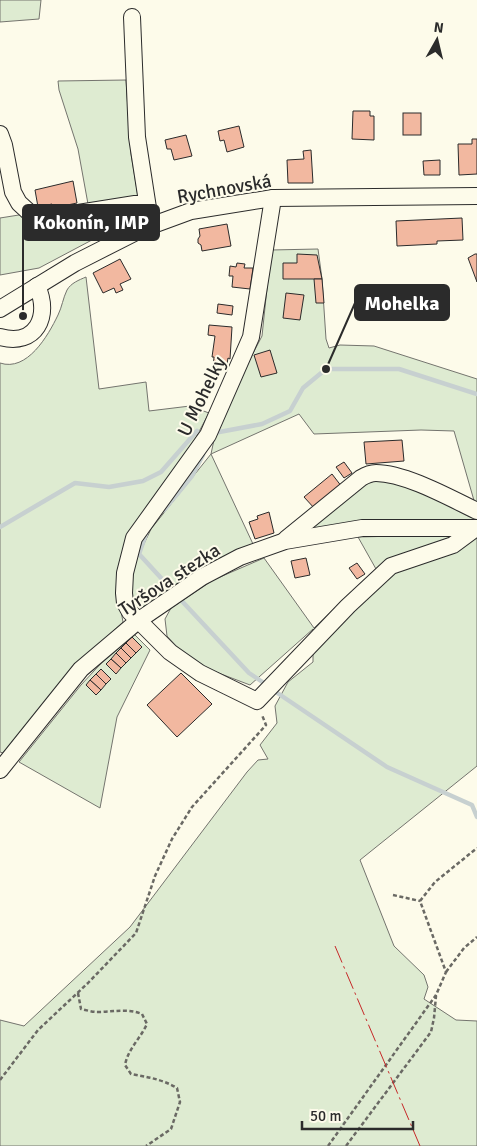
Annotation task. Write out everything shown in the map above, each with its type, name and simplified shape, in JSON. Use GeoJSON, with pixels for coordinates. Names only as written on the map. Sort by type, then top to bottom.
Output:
{"type":"FeatureCollection","features":[{"type":"Feature","properties":{"kind":"street"},"geometry":{"type":"LineString","coordinates":[[132,17],[137,138],[148,208],[155,223]]}},
{"type":"Feature","properties":{"kind":"street"},"geometry":{"type":"LineString","coordinates":[[0,134],[13,192],[19,203],[31,214],[47,218],[135,204],[148,208]]}},
{"type":"Feature","properties":{"kind":"street","name":"Rychnovská"},"geometry":{"type":"LineString","coordinates":[[0,309],[75,263],[155,223],[191,210],[273,198],[477,196]]}},
{"type":"Feature","properties":{"kind":"street","name":"U Mohelky"},"geometry":{"type":"LineString","coordinates":[[257,702],[200,673],[170,652],[130,612],[125,603],[124,593],[125,573],[134,538],[144,521],[208,436],[251,337],[273,198]]}},
{"type":"Feature","properties":{"kind":"street"},"geometry":{"type":"LineString","coordinates":[[0,337],[9,339],[25,336],[39,326],[42,318],[43,303],[37,286]]}},
{"type":"Feature","properties":{"kind":"street"},"geometry":{"type":"LineString","coordinates":[[285,541],[361,478],[370,473],[399,477],[477,511]]}},
{"type":"Feature","properties":{"kind":"street","name":"Tyršova stezka"},"geometry":{"type":"LineString","coordinates":[[0,770],[81,670],[139,620],[202,577],[240,557],[285,541],[362,528],[477,528]]}},
{"type":"Feature","properties":{"kind":"street"},"geometry":{"type":"LineString","coordinates":[[257,702],[348,606],[391,566],[454,546],[477,528]]}},
{"type":"Feature","properties":{"kind":"path"},"geometry":{"type":"LineString","coordinates":[[0,1080],[38,1030],[136,932],[155,876],[172,839],[192,807],[266,725],[257,702]]}},
{"type":"Feature","properties":{"kind":"path"},"geometry":{"type":"LineString","coordinates":[[420,901],[435,882],[477,848]]}},
{"type":"Feature","properties":{"kind":"path"},"geometry":{"type":"LineString","coordinates":[[393,895],[420,901]]}},
{"type":"Feature","properties":{"kind":"path"},"geometry":{"type":"LineString","coordinates":[[420,901],[446,972]]}},
{"type":"Feature","properties":{"kind":"path"},"geometry":{"type":"LineString","coordinates":[[328,1146],[436,995],[446,972],[464,948],[477,937]]}},
{"type":"Feature","properties":{"kind":"path"},"geometry":{"type":"LineString","coordinates":[[78,992],[81,1009],[96,1012],[117,1010],[142,1014],[147,1024],[127,1054],[125,1065],[131,1074],[152,1077],[177,1088],[180,1102],[171,1129],[146,1146]]}},
{"type":"Feature","properties":{"kind":"path"},"geometry":{"type":"LineString","coordinates":[[346,1146],[431,1032],[436,995]]}},
{"type":"Feature","properties":{"kind":"green space"},"geometry":{"type":"Polygon","coordinates":[[[0,0],[41,0],[39,19],[0,22],[0,0]]]}},
{"type":"Feature","properties":{"kind":"green space"},"geometry":{"type":"Polygon","coordinates":[[[126,80],[131,154],[141,214],[39,268],[0,275],[0,218],[88,204],[78,149],[59,90],[58,81],[126,80]]]}},
{"type":"Feature","properties":{"kind":"green space"},"geometry":{"type":"Polygon","coordinates":[[[318,249],[326,339],[329,348],[340,345],[374,346],[477,379],[477,504],[475,504],[454,431],[421,430],[314,434],[299,414],[211,454],[218,421],[262,336],[271,250],[318,249]]]}},
{"type":"Feature","properties":{"kind":"green space"},"geometry":{"type":"Polygon","coordinates":[[[86,277],[99,389],[146,382],[149,411],[190,406],[209,413],[186,456],[136,522],[119,600],[123,622],[80,662],[3,753],[0,752],[0,363],[10,364],[19,362],[35,350],[49,333],[69,288],[75,282],[86,277]]]}},
{"type":"Feature","properties":{"kind":"green space"},"geometry":{"type":"Polygon","coordinates":[[[211,454],[253,544],[178,583],[142,612],[138,611],[130,594],[133,567],[151,529],[211,454]]]}},
{"type":"Feature","properties":{"kind":"green space"},"geometry":{"type":"Polygon","coordinates":[[[367,480],[391,480],[477,516],[477,522],[304,532],[367,480]]]}},
{"type":"Feature","properties":{"kind":"green space"},"geometry":{"type":"Polygon","coordinates":[[[477,534],[477,766],[360,860],[394,946],[424,975],[428,987],[424,999],[456,1020],[477,1021],[477,1146],[0,1146],[0,1020],[24,1026],[130,927],[247,772],[258,760],[268,759],[260,745],[277,723],[275,706],[288,682],[313,662],[313,629],[250,685],[200,666],[167,636],[165,619],[171,608],[213,580],[264,558],[314,628],[376,569],[358,537],[477,534]]]}},
{"type":"Feature","properties":{"kind":"green space"},"geometry":{"type":"Polygon","coordinates":[[[131,631],[150,650],[117,717],[100,808],[19,762],[81,685],[131,631]]]}},
{"type":"Feature","properties":{"kind":"building"},"geometry":{"type":"Polygon","coordinates":[[[353,111],[370,111],[370,116],[374,116],[374,140],[352,139],[353,111]]]}},
{"type":"Feature","properties":{"kind":"building"},"geometry":{"type":"Polygon","coordinates":[[[403,113],[421,113],[421,135],[403,135],[403,113]]]}},
{"type":"Feature","properties":{"kind":"building"},"geometry":{"type":"Polygon","coordinates":[[[239,126],[244,147],[227,152],[224,140],[220,141],[218,131],[239,126]]]}},
{"type":"Feature","properties":{"kind":"building"},"geometry":{"type":"Polygon","coordinates":[[[186,135],[192,156],[174,160],[171,149],[167,149],[165,140],[186,135]]]}},
{"type":"Feature","properties":{"kind":"building"},"geometry":{"type":"Polygon","coordinates":[[[472,139],[477,139],[477,174],[459,175],[458,144],[472,144],[472,139]]]}},
{"type":"Feature","properties":{"kind":"building"},"geometry":{"type":"Polygon","coordinates":[[[311,150],[313,183],[288,183],[287,160],[304,159],[303,151],[311,150]]]}},
{"type":"Feature","properties":{"kind":"building"},"geometry":{"type":"Polygon","coordinates":[[[440,160],[440,175],[424,175],[423,161],[440,160]]]}},
{"type":"Feature","properties":{"kind":"building"},"geometry":{"type":"Polygon","coordinates":[[[73,181],[77,203],[53,208],[52,204],[38,207],[35,190],[73,181]]]}},
{"type":"Feature","properties":{"kind":"building"},"geometry":{"type":"Polygon","coordinates":[[[462,218],[463,240],[437,241],[437,244],[397,246],[396,221],[462,218]]]}},
{"type":"Feature","properties":{"kind":"building"},"geometry":{"type":"Polygon","coordinates":[[[227,224],[231,246],[202,251],[201,245],[198,243],[199,229],[227,224]]]}},
{"type":"Feature","properties":{"kind":"building"},"geometry":{"type":"Polygon","coordinates":[[[297,254],[317,255],[322,279],[283,279],[283,263],[297,263],[297,254]]]}},
{"type":"Feature","properties":{"kind":"building"},"geometry":{"type":"Polygon","coordinates":[[[477,254],[477,282],[468,258],[477,254]]]}},
{"type":"Feature","properties":{"kind":"building"},"geometry":{"type":"Polygon","coordinates":[[[120,259],[131,279],[120,284],[123,290],[116,293],[114,288],[103,293],[93,273],[120,259]]]}},
{"type":"Feature","properties":{"kind":"building"},"geometry":{"type":"Polygon","coordinates":[[[237,263],[245,264],[244,268],[253,268],[250,289],[232,287],[233,276],[229,276],[230,266],[236,267],[237,263]]]}},
{"type":"Feature","properties":{"kind":"building"},"geometry":{"type":"Polygon","coordinates":[[[314,279],[322,279],[324,303],[316,303],[314,279]]]}},
{"type":"Feature","properties":{"kind":"building"},"geometry":{"type":"Polygon","coordinates":[[[286,293],[304,295],[300,320],[283,318],[286,293]]]}},
{"type":"Feature","properties":{"kind":"building"},"geometry":{"type":"Polygon","coordinates":[[[218,304],[233,306],[232,315],[217,313],[218,304]]]}},
{"type":"Feature","properties":{"kind":"building"},"geometry":{"type":"Polygon","coordinates":[[[209,325],[232,327],[230,359],[228,358],[226,370],[213,369],[214,357],[212,357],[215,336],[208,335],[209,325]]]}},
{"type":"Feature","properties":{"kind":"building"},"geometry":{"type":"Polygon","coordinates":[[[270,350],[277,373],[261,377],[254,355],[270,350]]]}},
{"type":"Feature","properties":{"kind":"building"},"geometry":{"type":"Polygon","coordinates":[[[402,440],[404,461],[366,464],[364,442],[402,440]]]}},
{"type":"Feature","properties":{"kind":"building"},"geometry":{"type":"Polygon","coordinates":[[[344,462],[352,473],[344,478],[336,467],[344,462]]]}},
{"type":"Feature","properties":{"kind":"building"},"geometry":{"type":"Polygon","coordinates":[[[332,474],[342,487],[315,509],[304,497],[332,474]]]}},
{"type":"Feature","properties":{"kind":"building"},"geometry":{"type":"Polygon","coordinates":[[[269,512],[274,533],[255,539],[249,522],[258,519],[257,516],[269,512]]]}},
{"type":"Feature","properties":{"kind":"building"},"geometry":{"type":"Polygon","coordinates":[[[306,558],[310,575],[295,578],[291,561],[306,558]]]}},
{"type":"Feature","properties":{"kind":"building"},"geometry":{"type":"Polygon","coordinates":[[[357,563],[365,574],[357,579],[349,568],[357,563]]]}},
{"type":"Feature","properties":{"kind":"building"},"geometry":{"type":"Polygon","coordinates":[[[132,637],[142,647],[136,653],[126,643],[132,637]]]}},
{"type":"Feature","properties":{"kind":"building"},"geometry":{"type":"Polygon","coordinates":[[[126,643],[136,653],[131,658],[121,648],[126,643]]]}},
{"type":"Feature","properties":{"kind":"building"},"geometry":{"type":"Polygon","coordinates":[[[121,648],[131,658],[126,663],[116,653],[121,648]]]}},
{"type":"Feature","properties":{"kind":"building"},"geometry":{"type":"Polygon","coordinates":[[[116,653],[126,663],[121,668],[111,659],[116,653]]]}},
{"type":"Feature","properties":{"kind":"building"},"geometry":{"type":"Polygon","coordinates":[[[111,659],[121,668],[116,674],[106,664],[111,659]]]}},
{"type":"Feature","properties":{"kind":"building"},"geometry":{"type":"Polygon","coordinates":[[[101,669],[111,679],[106,684],[96,674],[101,669]]]}},
{"type":"Feature","properties":{"kind":"building"},"geometry":{"type":"Polygon","coordinates":[[[181,673],[212,704],[177,737],[147,705],[181,673]]]}},
{"type":"Feature","properties":{"kind":"building"},"geometry":{"type":"Polygon","coordinates":[[[96,674],[106,684],[101,690],[90,680],[96,674]]]}},
{"type":"Feature","properties":{"kind":"building"},"geometry":{"type":"Polygon","coordinates":[[[90,680],[101,690],[96,695],[86,685],[90,680]]]}},
{"type":"Feature","properties":{"kind":"waterway"},"geometry":{"type":"LineString","coordinates":[[214,433],[262,424],[290,411],[303,388],[326,369],[399,369],[477,394]]}},
{"type":"Feature","properties":{"kind":"waterway"},"geometry":{"type":"LineString","coordinates":[[0,527],[75,483],[109,487],[143,481],[161,472],[197,431]]}},
{"type":"Feature","properties":{"kind":"waterway"},"geometry":{"type":"LineString","coordinates":[[164,510],[192,476],[203,455]]}},
{"type":"Feature","properties":{"kind":"waterway"},"geometry":{"type":"LineString","coordinates":[[146,534],[139,554],[173,591]]}},
{"type":"Feature","properties":{"kind":"waterway"},"geometry":{"type":"LineString","coordinates":[[180,599],[249,673],[267,685]]}},
{"type":"Feature","properties":{"kind":"waterway"},"geometry":{"type":"LineString","coordinates":[[273,690],[387,767],[472,805],[477,817]]}},
{"type":"Feature","properties":{"kind":"power"},"geometry":{"type":"LineString","coordinates":[[335,946],[420,1146]]}},
{"type":"Feature","properties":{"kind":"place","name":"Kokonín, IMP"},"geometry":{"type":"Point","coordinates":[23,316]}},
{"type":"Feature","properties":{"kind":"place","name":"Mohelka"},"geometry":{"type":"Point","coordinates":[326,369]}}]}
